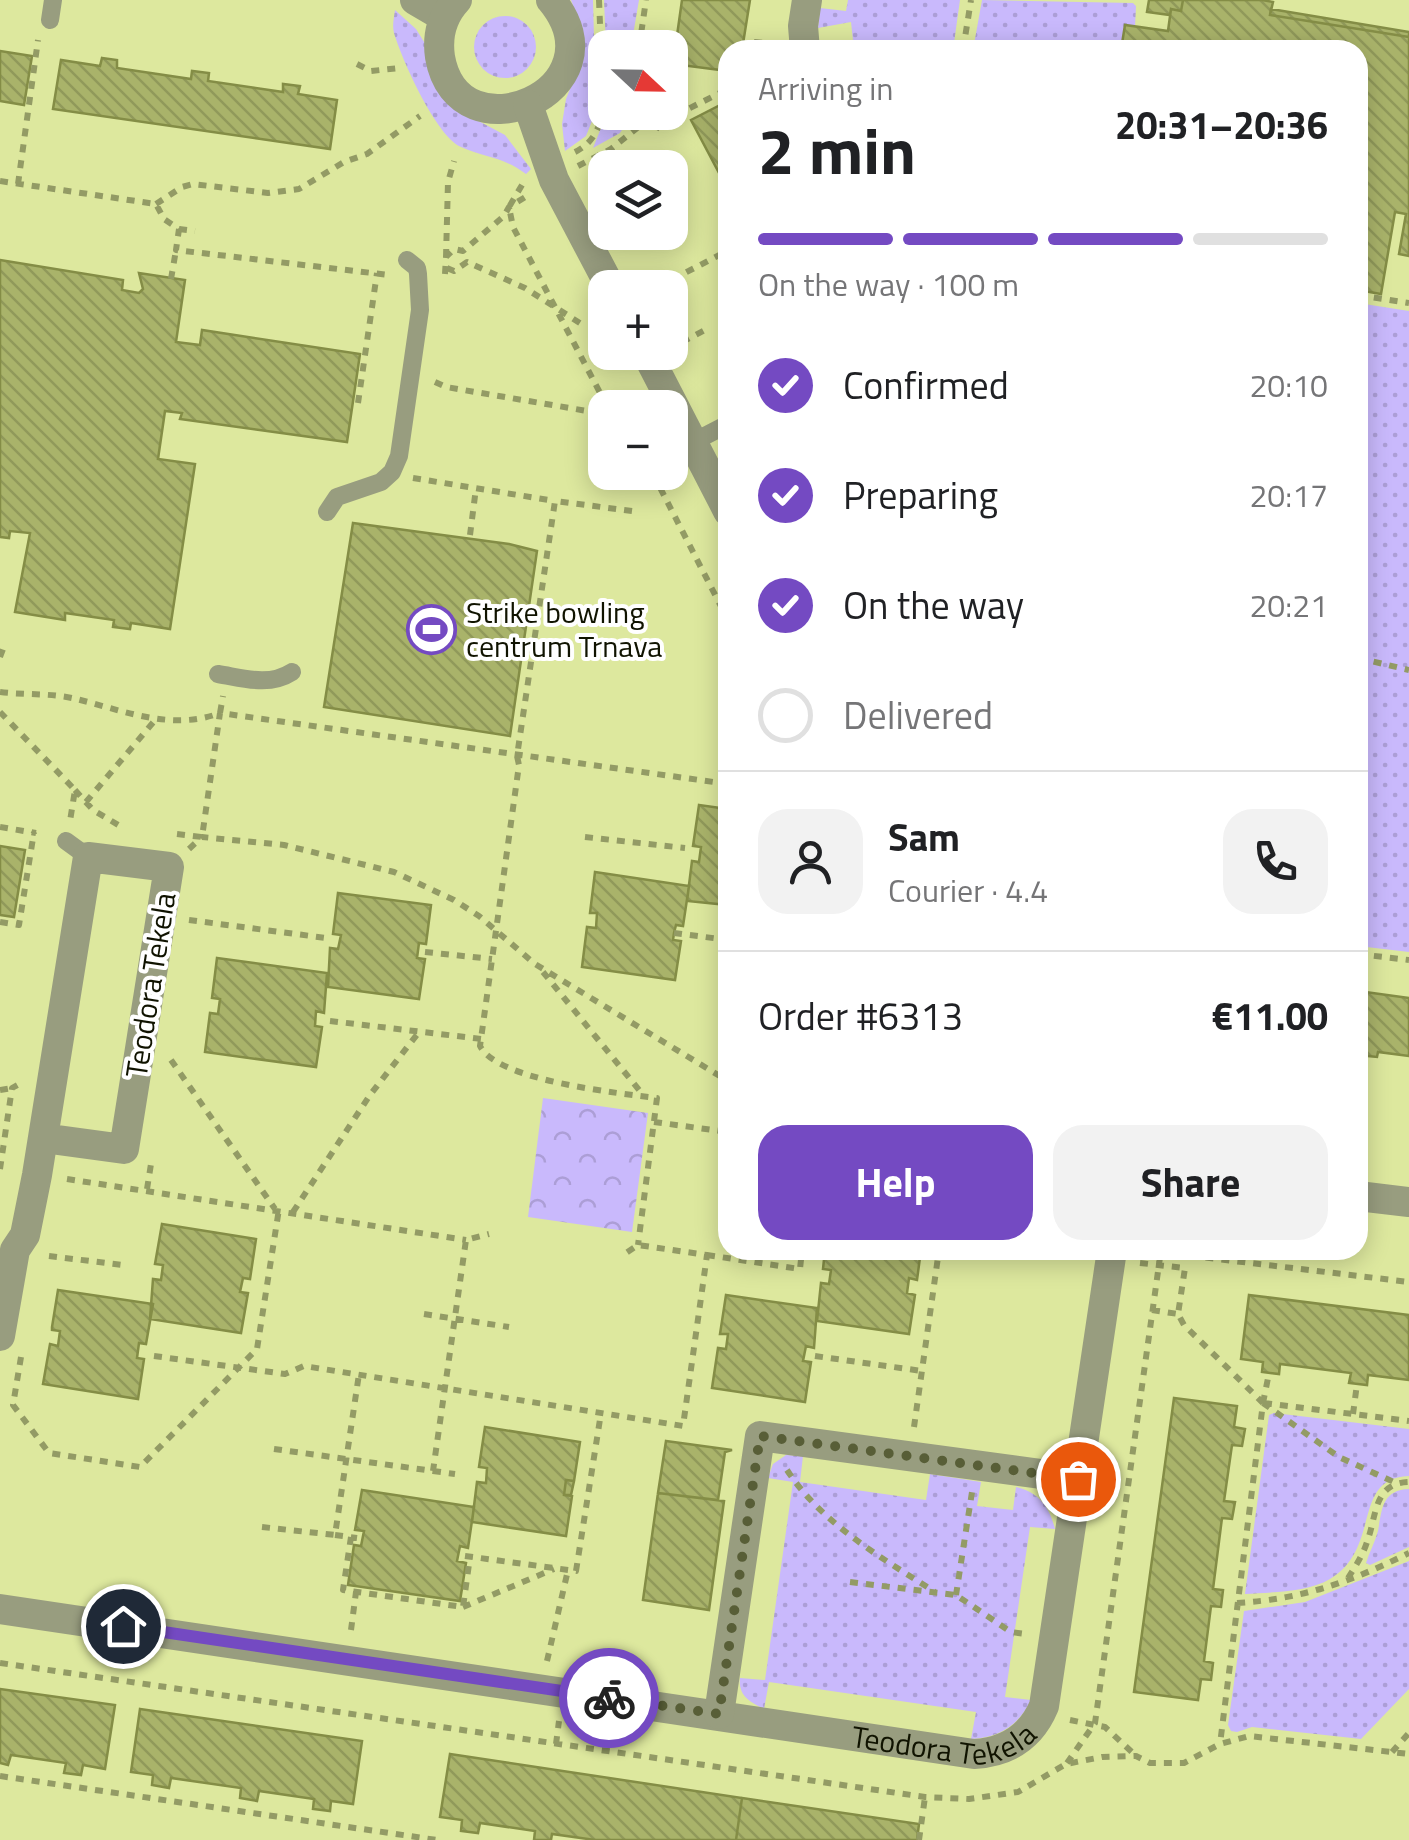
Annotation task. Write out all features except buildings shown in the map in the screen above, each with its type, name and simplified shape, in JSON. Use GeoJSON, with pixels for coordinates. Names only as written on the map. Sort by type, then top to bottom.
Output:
{"type":"FeatureCollection","features":[{"type":"Feature","properties":{"kind":"street"},"geometry":{"type":"LineString","coordinates":[[415,0],[450,9],[439,52],[452,85],[482,106],[505,110],[528,105],[558,81],[567,57],[568,32],[551,0]]}},
{"type":"Feature","properties":{"kind":"street"},"geometry":{"type":"LineString","coordinates":[[804,40],[807,0]]}},
{"type":"Feature","properties":{"kind":"street"},"geometry":{"type":"LineString","coordinates":[[528,105],[554,180],[602,270]]}},
{"type":"Feature","properties":{"kind":"street"},"geometry":{"type":"LineString","coordinates":[[688,458],[718,499]]}},
{"type":"Feature","properties":{"kind":"street"},"geometry":{"type":"LineString","coordinates":[[11,1342],[18,1251],[25,1235],[43,1138],[77,849]]}},
{"type":"Feature","properties":{"kind":"street","name":"Teodora Tekela"},"geometry":{"type":"LineString","coordinates":[[43,1138],[124,1149],[169,867],[77,849]]}},
{"type":"Feature","properties":{"kind":"street"},"geometry":{"type":"LineString","coordinates":[[1368,1197],[1409,1202]]}},
{"type":"Feature","properties":{"kind":"street","name":"Teodora Tekela"},"geometry":{"type":"LineString","coordinates":[[0,1609],[974,1754],[995,1752],[1011,1746],[1040,1716],[1108,1260]]}},
{"type":"Feature","properties":{"kind":"street"},"geometry":{"type":"LineString","coordinates":[[719,1714],[760,1436],[1078,1479]]}},
{"type":"Feature","properties":{"kind":"lane"},"geometry":{"type":"LineString","coordinates":[[50,20],[53,0]]}},
{"type":"Feature","properties":{"kind":"lane"},"geometry":{"type":"LineString","coordinates":[[327,512],[337,497],[381,482],[392,472],[399,456],[420,310],[413,267]]}},
{"type":"Feature","properties":{"kind":"lane"},"geometry":{"type":"LineString","coordinates":[[688,445],[718,429]]}},
{"type":"Feature","properties":{"kind":"lane"},"geometry":{"type":"LineString","coordinates":[[218,674],[265,681],[280,680],[292,672]]}},
{"type":"Feature","properties":{"kind":"path"},"geometry":{"type":"LineString","coordinates":[[642,30],[646,0]]}},
{"type":"Feature","properties":{"kind":"path"},"geometry":{"type":"LineString","coordinates":[[964,40],[971,0]]}},
{"type":"Feature","properties":{"kind":"path"},"geometry":{"type":"LineString","coordinates":[[18,184],[38,38]]}},
{"type":"Feature","properties":{"kind":"path"},"geometry":{"type":"LineString","coordinates":[[357,64],[372,71],[399,68]]}},
{"type":"Feature","properties":{"kind":"path"},"geometry":{"type":"LineString","coordinates":[[688,109],[718,94]]}},
{"type":"Feature","properties":{"kind":"path"},"geometry":{"type":"LineString","coordinates":[[0,181],[156,204],[192,184],[268,193],[299,190],[344,162],[367,154],[420,116]]}},
{"type":"Feature","properties":{"kind":"path"},"geometry":{"type":"LineString","coordinates":[[573,168],[614,146],[631,130]]}},
{"type":"Feature","properties":{"kind":"path"},"geometry":{"type":"LineString","coordinates":[[614,146],[618,150]]}},
{"type":"Feature","properties":{"kind":"path"},"geometry":{"type":"LineString","coordinates":[[613,150],[614,146]]}},
{"type":"Feature","properties":{"kind":"path"},"geometry":{"type":"LineString","coordinates":[[442,279],[447,268],[448,182],[454,161]]}},
{"type":"Feature","properties":{"kind":"path"},"geometry":{"type":"LineString","coordinates":[[463,251],[504,216],[515,193],[532,176]]}},
{"type":"Feature","properties":{"kind":"path"},"geometry":{"type":"LineString","coordinates":[[509,208],[526,196]]}},
{"type":"Feature","properties":{"kind":"path"},"geometry":{"type":"LineString","coordinates":[[156,204],[164,219],[179,229],[195,231]]}},
{"type":"Feature","properties":{"kind":"path"},"geometry":{"type":"LineString","coordinates":[[509,208],[513,228],[596,390]]}},
{"type":"Feature","properties":{"kind":"path"},"geometry":{"type":"LineString","coordinates":[[172,279],[179,229]]}},
{"type":"Feature","properties":{"kind":"path"},"geometry":{"type":"LineString","coordinates":[[446,257],[454,249],[463,251]]}},
{"type":"Feature","properties":{"kind":"path"},"geometry":{"type":"LineString","coordinates":[[176,250],[407,277],[413,267]]}},
{"type":"Feature","properties":{"kind":"path"},"geometry":{"type":"LineString","coordinates":[[463,251],[467,262],[551,303],[583,325]]}},
{"type":"Feature","properties":{"kind":"path"},"geometry":{"type":"LineString","coordinates":[[688,271],[718,255]]}},
{"type":"Feature","properties":{"kind":"path"},"geometry":{"type":"LineString","coordinates":[[447,268],[454,271],[467,262]]}},
{"type":"Feature","properties":{"kind":"path"},"geometry":{"type":"LineString","coordinates":[[358,403],[377,273]]}},
{"type":"Feature","properties":{"kind":"path"},"geometry":{"type":"LineString","coordinates":[[1368,297],[1409,303]]}},
{"type":"Feature","properties":{"kind":"path"},"geometry":{"type":"LineString","coordinates":[[688,339],[707,328]]}},
{"type":"Feature","properties":{"kind":"path"},"geometry":{"type":"LineString","coordinates":[[430,376],[446,387],[588,408]]}},
{"type":"Feature","properties":{"kind":"path"},"geometry":{"type":"LineString","coordinates":[[392,472],[632,511]]}},
{"type":"Feature","properties":{"kind":"path"},"geometry":{"type":"LineString","coordinates":[[470,535],[476,488]]}},
{"type":"Feature","properties":{"kind":"path"},"geometry":{"type":"LineString","coordinates":[[663,490],[718,600]]}},
{"type":"Feature","properties":{"kind":"path"},"geometry":{"type":"LineString","coordinates":[[555,501],[480,1046],[485,1055],[547,1082],[657,1098],[638,1245]]}},
{"type":"Feature","properties":{"kind":"path"},"geometry":{"type":"LineString","coordinates":[[0,657],[5,644]]}},
{"type":"Feature","properties":{"kind":"path"},"geometry":{"type":"LineString","coordinates":[[1368,660],[1409,670]]}},
{"type":"Feature","properties":{"kind":"path"},"geometry":{"type":"LineString","coordinates":[[0,692],[73,698],[122,714],[157,718],[193,719],[220,713],[718,783]]}},
{"type":"Feature","properties":{"kind":"path"},"geometry":{"type":"LineString","coordinates":[[0,712],[86,802],[114,825],[132,827]]}},
{"type":"Feature","properties":{"kind":"path"},"geometry":{"type":"LineString","coordinates":[[202,837],[220,713]]}},
{"type":"Feature","properties":{"kind":"path"},"geometry":{"type":"LineString","coordinates":[[86,802],[157,718]]}},
{"type":"Feature","properties":{"kind":"path"},"geometry":{"type":"LineString","coordinates":[[0,827],[34,832],[77,849],[74,790]]}},
{"type":"Feature","properties":{"kind":"path"},"geometry":{"type":"LineString","coordinates":[[0,922],[20,925],[34,832]]}},
{"type":"Feature","properties":{"kind":"path"},"geometry":{"type":"LineString","coordinates":[[167,832],[284,845],[394,872],[454,900],[496,930],[556,985],[644,1096]]}},
{"type":"Feature","properties":{"kind":"path"},"geometry":{"type":"LineString","coordinates":[[585,837],[685,848]]}},
{"type":"Feature","properties":{"kind":"path"},"geometry":{"type":"LineString","coordinates":[[189,920],[326,938]]}},
{"type":"Feature","properties":{"kind":"path"},"geometry":{"type":"LineString","coordinates":[[674,933],[718,939]]}},
{"type":"Feature","properties":{"kind":"path"},"geometry":{"type":"LineString","coordinates":[[425,952],[492,959]]}},
{"type":"Feature","properties":{"kind":"path"},"geometry":{"type":"LineString","coordinates":[[1368,955],[1409,960]]}},
{"type":"Feature","properties":{"kind":"path"},"geometry":{"type":"LineString","coordinates":[[535,964],[718,1075]]}},
{"type":"Feature","properties":{"kind":"path"},"geometry":{"type":"LineString","coordinates":[[330,1021],[482,1039]]}},
{"type":"Feature","properties":{"kind":"path"},"geometry":{"type":"LineString","coordinates":[[293,1212],[380,1082],[419,1032]]}},
{"type":"Feature","properties":{"kind":"path"},"geometry":{"type":"LineString","coordinates":[[11,1342],[13,1405],[49,1454],[140,1466],[257,1350],[277,1209],[168,1055]]}},
{"type":"Feature","properties":{"kind":"path"},"geometry":{"type":"LineString","coordinates":[[0,1090],[12,1088]]}},
{"type":"Feature","properties":{"kind":"path"},"geometry":{"type":"LineString","coordinates":[[654,1122],[718,1131]]}},
{"type":"Feature","properties":{"kind":"path"},"geometry":{"type":"LineString","coordinates":[[37,1174],[466,1240],[488,1234]]}},
{"type":"Feature","properties":{"kind":"path"},"geometry":{"type":"LineString","coordinates":[[433,1471],[466,1240]]}},
{"type":"Feature","properties":{"kind":"path"},"geometry":{"type":"LineString","coordinates":[[623,1255],[638,1245],[718,1257]]}},
{"type":"Feature","properties":{"kind":"path"},"geometry":{"type":"LineString","coordinates":[[18,1251],[122,1266]]}},
{"type":"Feature","properties":{"kind":"path"},"geometry":{"type":"LineString","coordinates":[[154,1356],[285,1374],[304,1366],[683,1426],[707,1255]]}},
{"type":"Feature","properties":{"kind":"path"},"geometry":{"type":"LineString","coordinates":[[743,1260],[800,1268],[801,1260]]}},
{"type":"Feature","properties":{"kind":"path"},"geometry":{"type":"LineString","coordinates":[[909,1456],[938,1260]]}},
{"type":"Feature","properties":{"kind":"path"},"geometry":{"type":"LineString","coordinates":[[1131,1260],[1185,1268],[1178,1314],[1184,1325],[1262,1403],[1339,1457],[1396,1484]]}},
{"type":"Feature","properties":{"kind":"path"},"geometry":{"type":"LineString","coordinates":[[1066,1764],[1095,1723],[1159,1260]]}},
{"type":"Feature","properties":{"kind":"path"},"geometry":{"type":"LineString","coordinates":[[1233,1260],[1409,1282]]}},
{"type":"Feature","properties":{"kind":"path"},"geometry":{"type":"LineString","coordinates":[[1152,1310],[1178,1314]]}},
{"type":"Feature","properties":{"kind":"path"},"geometry":{"type":"LineString","coordinates":[[424,1314],[509,1327]]}},
{"type":"Feature","properties":{"kind":"path"},"geometry":{"type":"LineString","coordinates":[[815,1356],[922,1371]]}},
{"type":"Feature","properties":{"kind":"path"},"geometry":{"type":"LineString","coordinates":[[1220,1744],[1262,1403],[1269,1373]]}},
{"type":"Feature","properties":{"kind":"path"},"geometry":{"type":"LineString","coordinates":[[335,1535],[359,1374]]}},
{"type":"Feature","properties":{"kind":"path"},"geometry":{"type":"LineString","coordinates":[[1353,1414],[1357,1384]]}},
{"type":"Feature","properties":{"kind":"path"},"geometry":{"type":"LineString","coordinates":[[1262,1403],[1409,1421]]}},
{"type":"Feature","properties":{"kind":"path"},"geometry":{"type":"LineString","coordinates":[[462,1607],[468,1556],[576,1571],[601,1413]]}},
{"type":"Feature","properties":{"kind":"path"},"geometry":{"type":"LineString","coordinates":[[274,1449],[455,1474]]}},
{"type":"Feature","properties":{"kind":"path"},"geometry":{"type":"LineString","coordinates":[[956,1595],[976,1465]]}},
{"type":"Feature","properties":{"kind":"path"},"geometry":{"type":"LineString","coordinates":[[1348,1579],[1368,1542],[1382,1493],[1396,1484],[1409,1482]]}},
{"type":"Feature","properties":{"kind":"path"},"geometry":{"type":"LineString","coordinates":[[801,1492],[822,1513],[935,1592]]}},
{"type":"Feature","properties":{"kind":"path"},"geometry":{"type":"LineString","coordinates":[[262,1528],[354,1537],[343,1590],[462,1607],[556,1568]]}},
{"type":"Feature","properties":{"kind":"path"},"geometry":{"type":"LineString","coordinates":[[1238,1603],[1299,1597],[1409,1553]]}},
{"type":"Feature","properties":{"kind":"path"},"geometry":{"type":"LineString","coordinates":[[552,1670],[546,1658],[568,1570]]}},
{"type":"Feature","properties":{"kind":"path"},"geometry":{"type":"LineString","coordinates":[[850,1582],[956,1595],[1011,1632],[1053,1638]]}},
{"type":"Feature","properties":{"kind":"path"},"geometry":{"type":"LineString","coordinates":[[0,1663],[925,1797],[969,1798],[1018,1792],[1066,1764],[1136,1756]]}},
{"type":"Feature","properties":{"kind":"path"},"geometry":{"type":"LineString","coordinates":[[1040,1716],[1095,1723],[1150,1763],[1184,1763],[1220,1744],[1259,1735],[1409,1754]]}},
{"type":"Feature","properties":{"kind":"path"},"geometry":{"type":"LineString","coordinates":[[1392,1752],[1409,1733]]}},
{"type":"Feature","properties":{"kind":"path"},"geometry":{"type":"LineString","coordinates":[[0,1776],[437,1840]]}},
{"type":"Feature","properties":{"kind":"path"},"geometry":{"type":"LineString","coordinates":[[919,1840],[925,1797]]}},
{"type":"Feature","properties":{"kind":"green space"},"geometry":{"type":"Polygon","coordinates":[[[571,0],[593,0],[594,30],[588,30],[588,130],[565,151],[562,124],[566,99],[584,54],[582,30],[571,0]]]}},
{"type":"Feature","properties":{"kind":"green space"},"geometry":{"type":"Polygon","coordinates":[[[604,0],[639,0],[634,30],[605,30],[604,0]]]}},
{"type":"Feature","properties":{"kind":"green space"},"geometry":{"type":"Polygon","coordinates":[[[848,0],[960,0],[954,40],[853,40],[851,22],[818,28],[820,8],[846,11],[848,0]]]}},
{"type":"Feature","properties":{"kind":"green space"},"geometry":{"type":"Polygon","coordinates":[[[982,0],[1136,6],[1135,27],[1125,26],[1123,40],[975,40],[982,0]]]}},
{"type":"Feature","properties":{"kind":"green space"},"geometry":{"type":"Polygon","coordinates":[[[395,10],[416,29],[471,117],[505,135],[531,169],[526,174],[501,160],[461,147],[441,128],[421,96],[398,45],[393,30],[395,10]]]}},
{"type":"Feature","properties":{"kind":"green space"},"geometry":{"type":"Polygon","coordinates":[[[505,16],[527,25],[536,47],[527,69],[505,78],[483,69],[474,47],[483,25],[505,16]]]}},
{"type":"Feature","properties":{"kind":"green space"},"geometry":{"type":"Polygon","coordinates":[[[600,130],[622,130],[620,133],[593,148],[600,130]]]}},
{"type":"Feature","properties":{"kind":"green space"},"geometry":{"type":"Polygon","coordinates":[[[1368,305],[1409,311],[1409,952],[1368,947],[1368,305]]]}},
{"type":"Feature","properties":{"kind":"green space"},"geometry":{"type":"Polygon","coordinates":[[[543,1098],[648,1113],[632,1232],[528,1217],[543,1098]]]}},
{"type":"Feature","properties":{"kind":"green space"},"geometry":{"type":"Polygon","coordinates":[[[1269,1415],[1409,1429],[1409,1476],[1391,1480],[1380,1489],[1372,1501],[1356,1550],[1346,1566],[1330,1579],[1300,1589],[1245,1594],[1269,1415]]]}},
{"type":"Feature","properties":{"kind":"green space"},"geometry":{"type":"Polygon","coordinates":[[[786,1455],[803,1456],[800,1482],[926,1500],[930,1474],[981,1482],[977,1506],[1013,1510],[1016,1487],[1042,1502],[1055,1529],[1030,1527],[1005,1697],[1031,1700],[1007,1729],[971,1739],[976,1712],[769,1682],[764,1709],[746,1698],[740,1678],[765,1680],[793,1482],[768,1478],[773,1464],[786,1455]]]}},
{"type":"Feature","properties":{"kind":"green space"},"geometry":{"type":"Polygon","coordinates":[[[1409,1489],[1409,1547],[1370,1565],[1366,1563],[1385,1502],[1393,1493],[1409,1489]]]}},
{"type":"Feature","properties":{"kind":"green space"},"geometry":{"type":"Polygon","coordinates":[[[1409,1561],[1409,1689],[1361,1739],[1252,1727],[1231,1731],[1228,1725],[1244,1611],[1305,1602],[1409,1561]]]}},
{"type":"Feature","properties":{"kind":"way so far"},"geometry":{"type":"LineString","coordinates":[[609,1698],[719,1714],[760,1436],[1078,1479]]}},
{"type":"Feature","properties":{"kind":"place","name":"Strike bowling centrum Trnava"},"geometry":{"type":"Point","coordinates":[431,629]}},
{"type":"Feature","properties":{"kind":"route"},"geometry":{"type":"LineString","coordinates":[[123,1626],[609,1698]]}}]}
